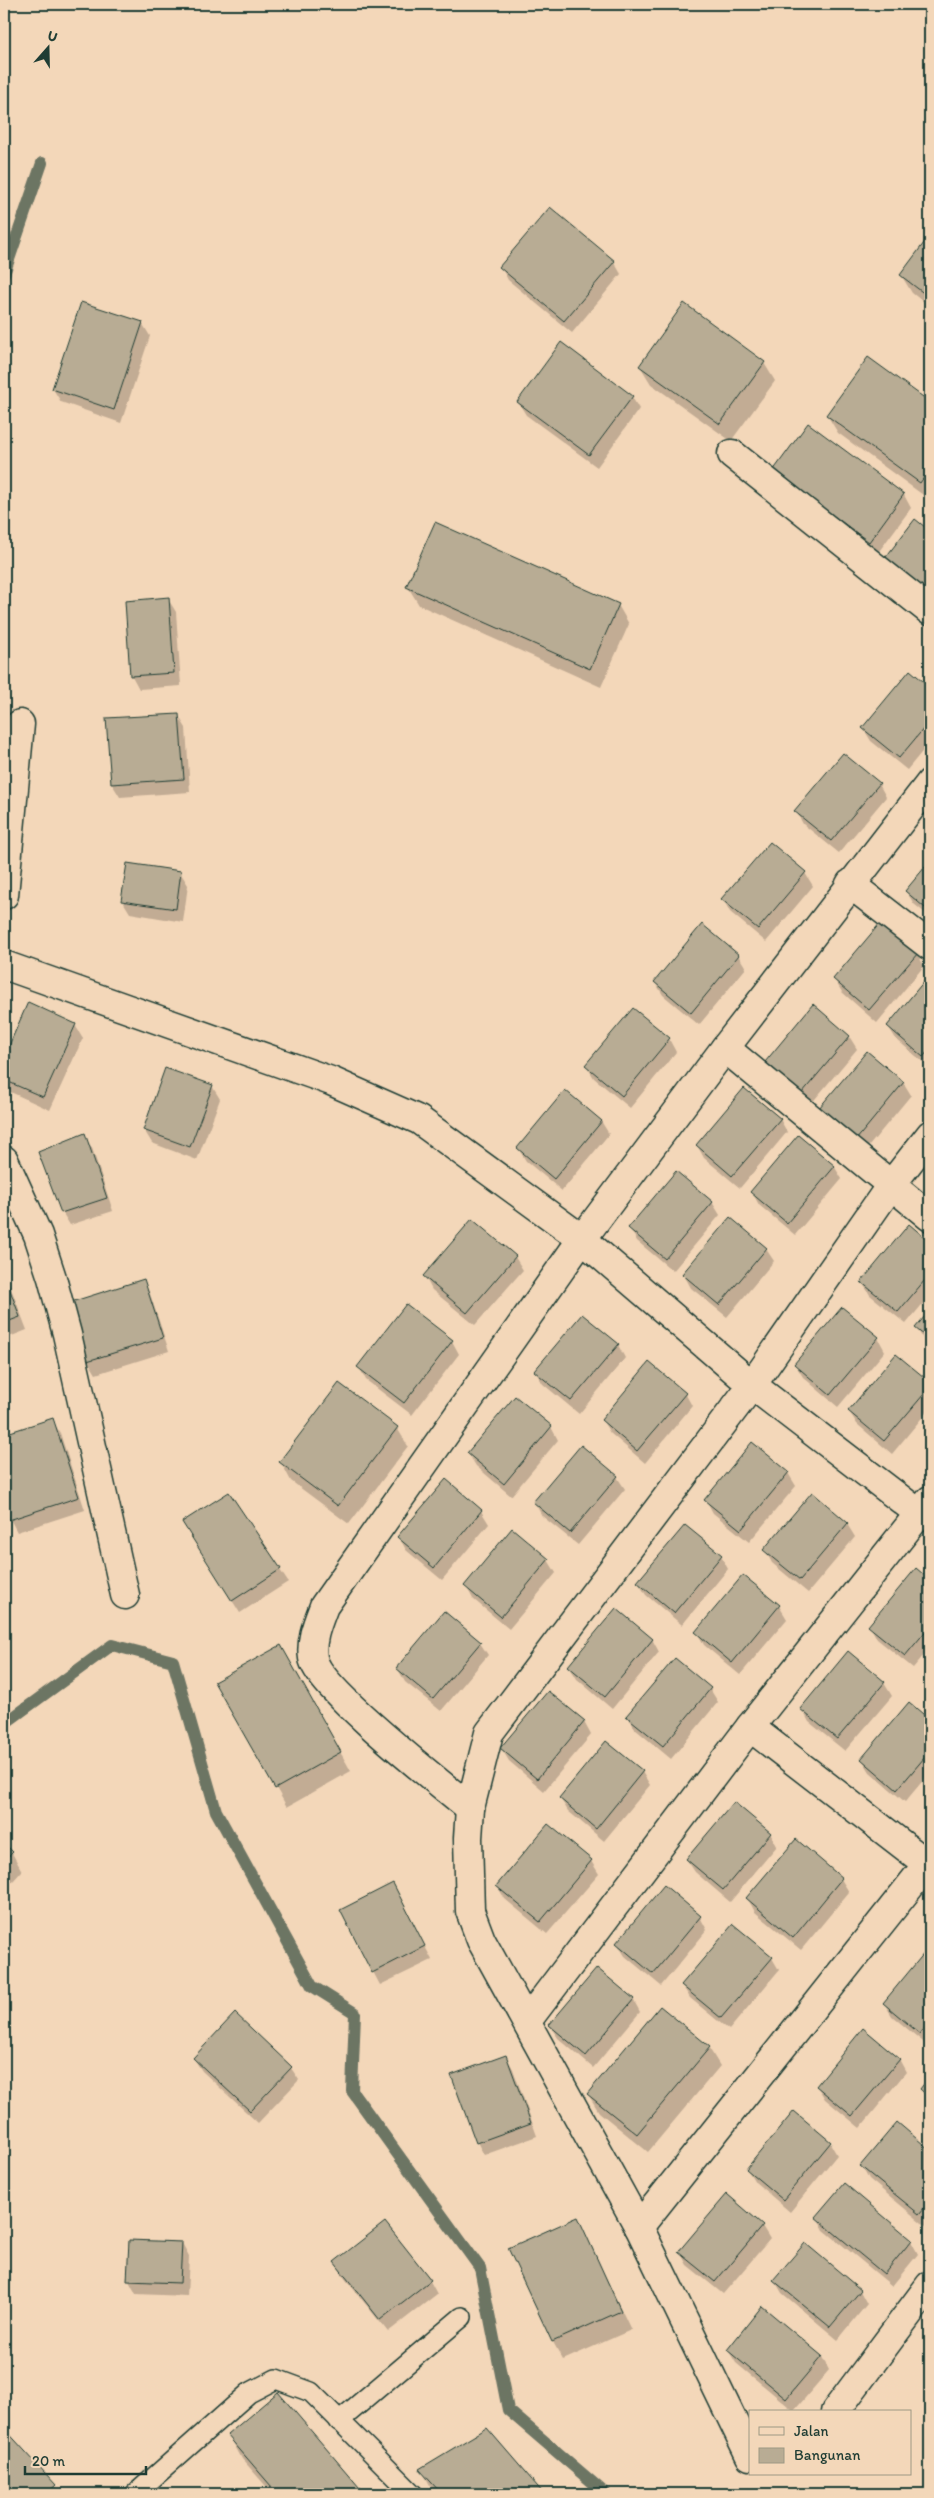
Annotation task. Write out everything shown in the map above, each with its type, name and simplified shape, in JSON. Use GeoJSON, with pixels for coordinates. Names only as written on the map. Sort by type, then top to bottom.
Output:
{"type":"FeatureCollection","features":[{"type":"Feature","properties":{"kind":"street"},"geometry":{"type":"LineString","coordinates":[[732,454],[930,611]]}},
{"type":"Feature","properties":{"kind":"street"},"geometry":{"type":"LineString","coordinates":[[4,895],[20,724]]}},
{"type":"Feature","properties":{"kind":"street"},"geometry":{"type":"LineString","coordinates":[[470,1808],[347,1703],[328,1682],[313,1659],[314,1631],[324,1606],[582,1239],[850,884],[930,783]]}},
{"type":"Feature","properties":{"kind":"street"},"geometry":{"type":"LineString","coordinates":[[850,884],[930,946]]}},
{"type":"Feature","properties":{"kind":"street"},"geometry":{"type":"LineString","coordinates":[[4,966],[331,1081],[419,1120],[582,1239],[752,1386],[925,1507],[750,1727],[527,2021]]}},
{"type":"Feature","properties":{"kind":"street"},"geometry":{"type":"LineString","coordinates":[[725,1048],[930,1217]]}},
{"type":"Feature","properties":{"kind":"street"},"geometry":{"type":"LineString","coordinates":[[749,2454],[639,2227],[481,1940],[470,1912],[468,1874],[470,1808],[489,1733],[752,1386],[891,1185],[930,1135]]}},
{"type":"Feature","properties":{"kind":"street"},"geometry":{"type":"LineString","coordinates":[[4,1160],[38,1235],[52,1278],[67,1334],[125,1595]]}},
{"type":"Feature","properties":{"kind":"street"},"geometry":{"type":"LineString","coordinates":[[639,2227],[929,1864],[750,1727]]}},
{"type":"Feature","properties":{"kind":"street"},"geometry":{"type":"LineString","coordinates":[[836,2410],[930,2285]]}},
{"type":"Feature","properties":{"kind":"lane"},"geometry":{"type":"LineString","coordinates":[[339,2421],[462,2317]]}},
{"type":"Feature","properties":{"kind":"lane"},"geometry":{"type":"LineString","coordinates":[[135,2494],[250,2393],[276,2379],[310,2392],[413,2494]]}},
{"type":"Feature","properties":{"kind":"building"},"geometry":{"type":"Polygon","coordinates":[[[550,207],[615,261],[564,321],[499,267],[550,207]]]}},
{"type":"Feature","properties":{"kind":"building"},"geometry":{"type":"Polygon","coordinates":[[[930,235],[930,298],[900,275],[930,235]]]}},
{"type":"Feature","properties":{"kind":"building"},"geometry":{"type":"Polygon","coordinates":[[[81,302],[143,322],[114,410],[52,389],[81,302]]]}},
{"type":"Feature","properties":{"kind":"building"},"geometry":{"type":"Polygon","coordinates":[[[684,303],[765,362],[720,424],[639,366],[684,303]]]}},
{"type":"Feature","properties":{"kind":"building"},"geometry":{"type":"Polygon","coordinates":[[[561,342],[633,396],[589,455],[517,402],[561,342]]]}},
{"type":"Feature","properties":{"kind":"building"},"geometry":{"type":"Polygon","coordinates":[[[868,357],[930,402],[930,469],[920,483],[826,415],[868,357]]]}},
{"type":"Feature","properties":{"kind":"building"},"geometry":{"type":"Polygon","coordinates":[[[808,423],[904,494],[869,542],[773,471],[808,423]]]}},
{"type":"Feature","properties":{"kind":"building"},"geometry":{"type":"Polygon","coordinates":[[[915,519],[930,531],[930,604],[879,566],[915,519]]]}},
{"type":"Feature","properties":{"kind":"building"},"geometry":{"type":"Polygon","coordinates":[[[435,522],[619,604],[590,669],[406,587],[435,522]]]}},
{"type":"Feature","properties":{"kind":"building"},"geometry":{"type":"Polygon","coordinates":[[[169,597],[174,673],[130,676],[125,601],[169,597]]]}},
{"type":"Feature","properties":{"kind":"building"},"geometry":{"type":"Polygon","coordinates":[[[910,670],[930,687],[930,721],[899,758],[862,728],[910,670]]]}},
{"type":"Feature","properties":{"kind":"building"},"geometry":{"type":"Polygon","coordinates":[[[179,714],[184,779],[111,784],[106,718],[179,714]]]}},
{"type":"Feature","properties":{"kind":"building"},"geometry":{"type":"Polygon","coordinates":[[[843,753],[880,783],[831,841],[794,811],[843,753]]]}},
{"type":"Feature","properties":{"kind":"building"},"geometry":{"type":"Polygon","coordinates":[[[770,842],[806,872],[758,929],[721,899],[770,842]]]}},
{"type":"Feature","properties":{"kind":"building"},"geometry":{"type":"Polygon","coordinates":[[[930,861],[930,912],[905,891],[930,861]]]}},
{"type":"Feature","properties":{"kind":"building"},"geometry":{"type":"Polygon","coordinates":[[[127,863],[181,871],[176,909],[121,901],[127,863]]]}},
{"type":"Feature","properties":{"kind":"building"},"geometry":{"type":"Polygon","coordinates":[[[881,922],[918,953],[869,1010],[833,979],[881,922]]]}},
{"type":"Feature","properties":{"kind":"building"},"geometry":{"type":"Polygon","coordinates":[[[702,924],[739,955],[691,1013],[654,982],[702,924]]]}},
{"type":"Feature","properties":{"kind":"building"},"geometry":{"type":"Polygon","coordinates":[[[930,974],[930,1049],[923,1057],[887,1026],[930,974]]]}},
{"type":"Feature","properties":{"kind":"building"},"geometry":{"type":"Polygon","coordinates":[[[28,1002],[76,1024],[43,1097],[4,1080],[4,1057],[28,1002]]]}},
{"type":"Feature","properties":{"kind":"building"},"geometry":{"type":"Polygon","coordinates":[[[813,1004],[850,1036],[802,1093],[765,1062],[813,1004]]]}},
{"type":"Feature","properties":{"kind":"building"},"geometry":{"type":"Polygon","coordinates":[[[633,1008],[670,1038],[622,1096],[585,1065],[633,1008]]]}},
{"type":"Feature","properties":{"kind":"building"},"geometry":{"type":"Polygon","coordinates":[[[867,1051],[904,1082],[856,1140],[819,1108],[867,1051]]]}},
{"type":"Feature","properties":{"kind":"building"},"geometry":{"type":"Polygon","coordinates":[[[165,1068],[213,1085],[190,1147],[143,1130],[165,1068]]]}},
{"type":"Feature","properties":{"kind":"building"},"geometry":{"type":"Polygon","coordinates":[[[744,1088],[781,1119],[732,1176],[696,1145],[744,1088]]]}},
{"type":"Feature","properties":{"kind":"building"},"geometry":{"type":"Polygon","coordinates":[[[565,1090],[602,1121],[554,1179],[517,1148],[565,1090]]]}},
{"type":"Feature","properties":{"kind":"building"},"geometry":{"type":"Polygon","coordinates":[[[85,1133],[107,1198],[61,1213],[38,1152],[85,1133]]]}},
{"type":"Feature","properties":{"kind":"building"},"geometry":{"type":"Polygon","coordinates":[[[798,1135],[835,1166],[787,1223],[750,1192],[798,1135]]]}},
{"type":"Feature","properties":{"kind":"building"},"geometry":{"type":"Polygon","coordinates":[[[676,1171],[713,1202],[665,1259],[628,1228],[676,1171]]]}},
{"type":"Feature","properties":{"kind":"building"},"geometry":{"type":"Polygon","coordinates":[[[730,1217],[767,1248],[719,1305],[682,1274],[730,1217]]]}},
{"type":"Feature","properties":{"kind":"building"},"geometry":{"type":"Polygon","coordinates":[[[472,1219],[516,1256],[467,1313],[423,1276],[472,1219]]]}},
{"type":"Feature","properties":{"kind":"building"},"geometry":{"type":"Polygon","coordinates":[[[909,1224],[930,1242],[930,1274],[898,1312],[861,1282],[909,1224]]]}},
{"type":"Feature","properties":{"kind":"building"},"geometry":{"type":"Polygon","coordinates":[[[4,1274],[20,1317],[4,1323],[4,1274]]]}},
{"type":"Feature","properties":{"kind":"building"},"geometry":{"type":"Polygon","coordinates":[[[144,1279],[163,1338],[87,1361],[68,1303],[144,1279]]]}},
{"type":"Feature","properties":{"kind":"building"},"geometry":{"type":"Polygon","coordinates":[[[406,1304],[453,1340],[404,1403],[357,1367],[406,1304]]]}},
{"type":"Feature","properties":{"kind":"building"},"geometry":{"type":"Polygon","coordinates":[[[842,1307],[879,1337],[830,1395],[794,1364],[842,1307]]]}},
{"type":"Feature","properties":{"kind":"building"},"geometry":{"type":"Polygon","coordinates":[[[930,1310],[930,1340],[915,1328],[930,1310]]]}},
{"type":"Feature","properties":{"kind":"building"},"geometry":{"type":"Polygon","coordinates":[[[582,1314],[619,1344],[571,1401],[534,1371],[582,1314]]]}},
{"type":"Feature","properties":{"kind":"building"},"geometry":{"type":"Polygon","coordinates":[[[896,1354],[930,1382],[930,1387],[884,1441],[848,1411],[896,1354]]]}},
{"type":"Feature","properties":{"kind":"building"},"geometry":{"type":"Polygon","coordinates":[[[649,1362],[686,1393],[637,1451],[601,1420],[649,1362]]]}},
{"type":"Feature","properties":{"kind":"building"},"geometry":{"type":"Polygon","coordinates":[[[339,1383],[398,1427],[338,1506],[279,1462],[339,1383]]]}},
{"type":"Feature","properties":{"kind":"building"},"geometry":{"type":"Polygon","coordinates":[[[515,1396],[552,1426],[504,1484],[467,1453],[515,1396]]]}},
{"type":"Feature","properties":{"kind":"building"},"geometry":{"type":"Polygon","coordinates":[[[53,1418],[79,1497],[9,1520],[4,1504],[4,1434],[53,1418]]]}},
{"type":"Feature","properties":{"kind":"building"},"geometry":{"type":"Polygon","coordinates":[[[752,1442],[789,1472],[741,1530],[704,1500],[752,1442]]]}},
{"type":"Feature","properties":{"kind":"building"},"geometry":{"type":"Polygon","coordinates":[[[581,1445],[618,1476],[570,1533],[533,1502],[581,1445]]]}},
{"type":"Feature","properties":{"kind":"building"},"geometry":{"type":"Polygon","coordinates":[[[446,1479],[482,1510],[434,1568],[397,1537],[446,1479]]]}},
{"type":"Feature","properties":{"kind":"building"},"geometry":{"type":"Polygon","coordinates":[[[229,1492],[281,1569],[232,1601],[182,1522],[229,1492]]]}},
{"type":"Feature","properties":{"kind":"building"},"geometry":{"type":"Polygon","coordinates":[[[812,1492],[848,1523],[800,1580],[763,1550],[812,1492]]]}},
{"type":"Feature","properties":{"kind":"building"},"geometry":{"type":"Polygon","coordinates":[[[685,1525],[722,1555],[674,1613],[637,1582],[685,1525]]]}},
{"type":"Feature","properties":{"kind":"building"},"geometry":{"type":"Polygon","coordinates":[[[512,1528],[549,1559],[501,1617],[464,1586],[512,1528]]]}},
{"type":"Feature","properties":{"kind":"building"},"geometry":{"type":"Polygon","coordinates":[[[916,1568],[930,1580],[930,1626],[905,1656],[868,1626],[916,1568]]]}},
{"type":"Feature","properties":{"kind":"building"},"geometry":{"type":"Polygon","coordinates":[[[743,1575],[780,1605],[732,1663],[695,1632],[743,1575]]]}},
{"type":"Feature","properties":{"kind":"building"},"geometry":{"type":"Polygon","coordinates":[[[616,1608],[653,1639],[605,1697],[568,1666],[616,1608]]]}},
{"type":"Feature","properties":{"kind":"building"},"geometry":{"type":"Polygon","coordinates":[[[444,1611],[481,1642],[433,1699],[396,1668],[444,1611]]]}},
{"type":"Feature","properties":{"kind":"building"},"geometry":{"type":"Polygon","coordinates":[[[281,1645],[341,1752],[275,1789],[214,1682],[281,1645]]]}},
{"type":"Feature","properties":{"kind":"building"},"geometry":{"type":"Polygon","coordinates":[[[848,1651],[885,1682],[837,1739],[800,1709],[848,1651]]]}},
{"type":"Feature","properties":{"kind":"building"},"geometry":{"type":"Polygon","coordinates":[[[675,1658],[711,1688],[663,1746],[626,1716],[675,1658]]]}},
{"type":"Feature","properties":{"kind":"building"},"geometry":{"type":"Polygon","coordinates":[[[548,1691],[585,1721],[537,1779],[500,1748],[548,1691]]]}},
{"type":"Feature","properties":{"kind":"building"},"geometry":{"type":"Polygon","coordinates":[[[909,1702],[930,1720],[930,1751],[897,1790],[861,1759],[909,1702]]]}},
{"type":"Feature","properties":{"kind":"building"},"geometry":{"type":"Polygon","coordinates":[[[606,1741],[643,1771],[596,1829],[559,1798],[606,1741]]]}},
{"type":"Feature","properties":{"kind":"building"},"geometry":{"type":"Polygon","coordinates":[[[734,1802],[771,1833],[723,1890],[686,1859],[734,1802]]]}},
{"type":"Feature","properties":{"kind":"building"},"geometry":{"type":"Polygon","coordinates":[[[548,1824],[592,1860],[540,1922],[496,1886],[548,1824]]]}},
{"type":"Feature","properties":{"kind":"building"},"geometry":{"type":"Polygon","coordinates":[[[796,1839],[842,1878],[793,1938],[746,1898],[796,1839]]]}},
{"type":"Feature","properties":{"kind":"building"},"geometry":{"type":"Polygon","coordinates":[[[4,1843],[13,1852],[4,1861],[4,1843]]]}},
{"type":"Feature","properties":{"kind":"building"},"geometry":{"type":"Polygon","coordinates":[[[393,1883],[425,1946],[372,1973],[340,1910],[393,1883]]]}},
{"type":"Feature","properties":{"kind":"building"},"geometry":{"type":"Polygon","coordinates":[[[664,1885],[701,1916],[653,1974],[616,1943],[664,1885]]]}},
{"type":"Feature","properties":{"kind":"building"},"geometry":{"type":"Polygon","coordinates":[[[733,1924],[773,1957],[721,2018],[681,1985],[733,1924]]]}},
{"type":"Feature","properties":{"kind":"building"},"geometry":{"type":"Polygon","coordinates":[[[930,1946],[930,2021],[920,2034],[883,2003],[930,1946]]]}},
{"type":"Feature","properties":{"kind":"building"},"geometry":{"type":"Polygon","coordinates":[[[597,1968],[634,1999],[586,2056],[549,2025],[597,1968]]]}},
{"type":"Feature","properties":{"kind":"building"},"geometry":{"type":"Polygon","coordinates":[[[660,2006],[710,2047],[637,2134],[587,2094],[660,2006]]]}},
{"type":"Feature","properties":{"kind":"building"},"geometry":{"type":"Polygon","coordinates":[[[235,2013],[292,2067],[250,2111],[193,2058],[235,2013]]]}},
{"type":"Feature","properties":{"kind":"building"},"geometry":{"type":"Polygon","coordinates":[[[863,2028],[900,2059],[852,2116],[816,2086],[863,2028]]]}},
{"type":"Feature","properties":{"kind":"building"},"geometry":{"type":"Polygon","coordinates":[[[506,2055],[531,2123],[476,2143],[451,2075],[506,2055]]]}},
{"type":"Feature","properties":{"kind":"building"},"geometry":{"type":"Polygon","coordinates":[[[930,2076],[930,2098],[920,2089],[930,2076]]]}},
{"type":"Feature","properties":{"kind":"building"},"geometry":{"type":"Polygon","coordinates":[[[794,2111],[831,2142],[783,2200],[746,2169],[794,2111]]]}},
{"type":"Feature","properties":{"kind":"building"},"geometry":{"type":"Polygon","coordinates":[[[897,2122],[930,2150],[930,2201],[919,2214],[860,2166],[897,2122]]]}},
{"type":"Feature","properties":{"kind":"building"},"geometry":{"type":"Polygon","coordinates":[[[844,2183],[912,2240],[884,2274],[815,2217],[844,2183]]]}},
{"type":"Feature","properties":{"kind":"building"},"geometry":{"type":"Polygon","coordinates":[[[727,2194],[763,2225],[715,2282],[678,2252],[727,2194]]]}},
{"type":"Feature","properties":{"kind":"building"},"geometry":{"type":"Polygon","coordinates":[[[578,2217],[621,2311],[552,2342],[508,2248],[578,2217]]]}},
{"type":"Feature","properties":{"kind":"building"},"geometry":{"type":"Polygon","coordinates":[[[385,2222],[431,2280],[380,2320],[334,2262],[385,2222]]]}},
{"type":"Feature","properties":{"kind":"building"},"geometry":{"type":"Polygon","coordinates":[[[129,2240],[182,2242],[180,2283],[127,2281],[129,2240]]]}},
{"type":"Feature","properties":{"kind":"building"},"geometry":{"type":"Polygon","coordinates":[[[805,2243],[861,2290],[830,2327],[773,2280],[805,2243]]]}},
{"type":"Feature","properties":{"kind":"building"},"geometry":{"type":"Polygon","coordinates":[[[762,2306],[822,2356],[786,2399],[727,2350],[762,2306]]]}},
{"type":"Feature","properties":{"kind":"building"},"geometry":{"type":"Polygon","coordinates":[[[278,2392],[365,2494],[278,2494],[227,2435],[278,2392]]]}},
{"type":"Feature","properties":{"kind":"building"},"geometry":{"type":"Polygon","coordinates":[[[4,2428],[56,2485],[46,2494],[4,2494],[4,2428]]]}},
{"type":"Feature","properties":{"kind":"building"},"geometry":{"type":"Polygon","coordinates":[[[487,2428],[544,2494],[442,2494],[419,2469],[487,2428]]]}},
{"type":"Feature","properties":{"kind":"waterway"},"geometry":{"type":"LineString","coordinates":[[4,274],[42,163]]}},
{"type":"Feature","properties":{"kind":"waterway"},"geometry":{"type":"LineString","coordinates":[[4,1724],[112,1645],[173,1661],[216,1811],[312,1986],[355,2013],[352,2091],[480,2268],[508,2410],[606,2494]]}}]}
